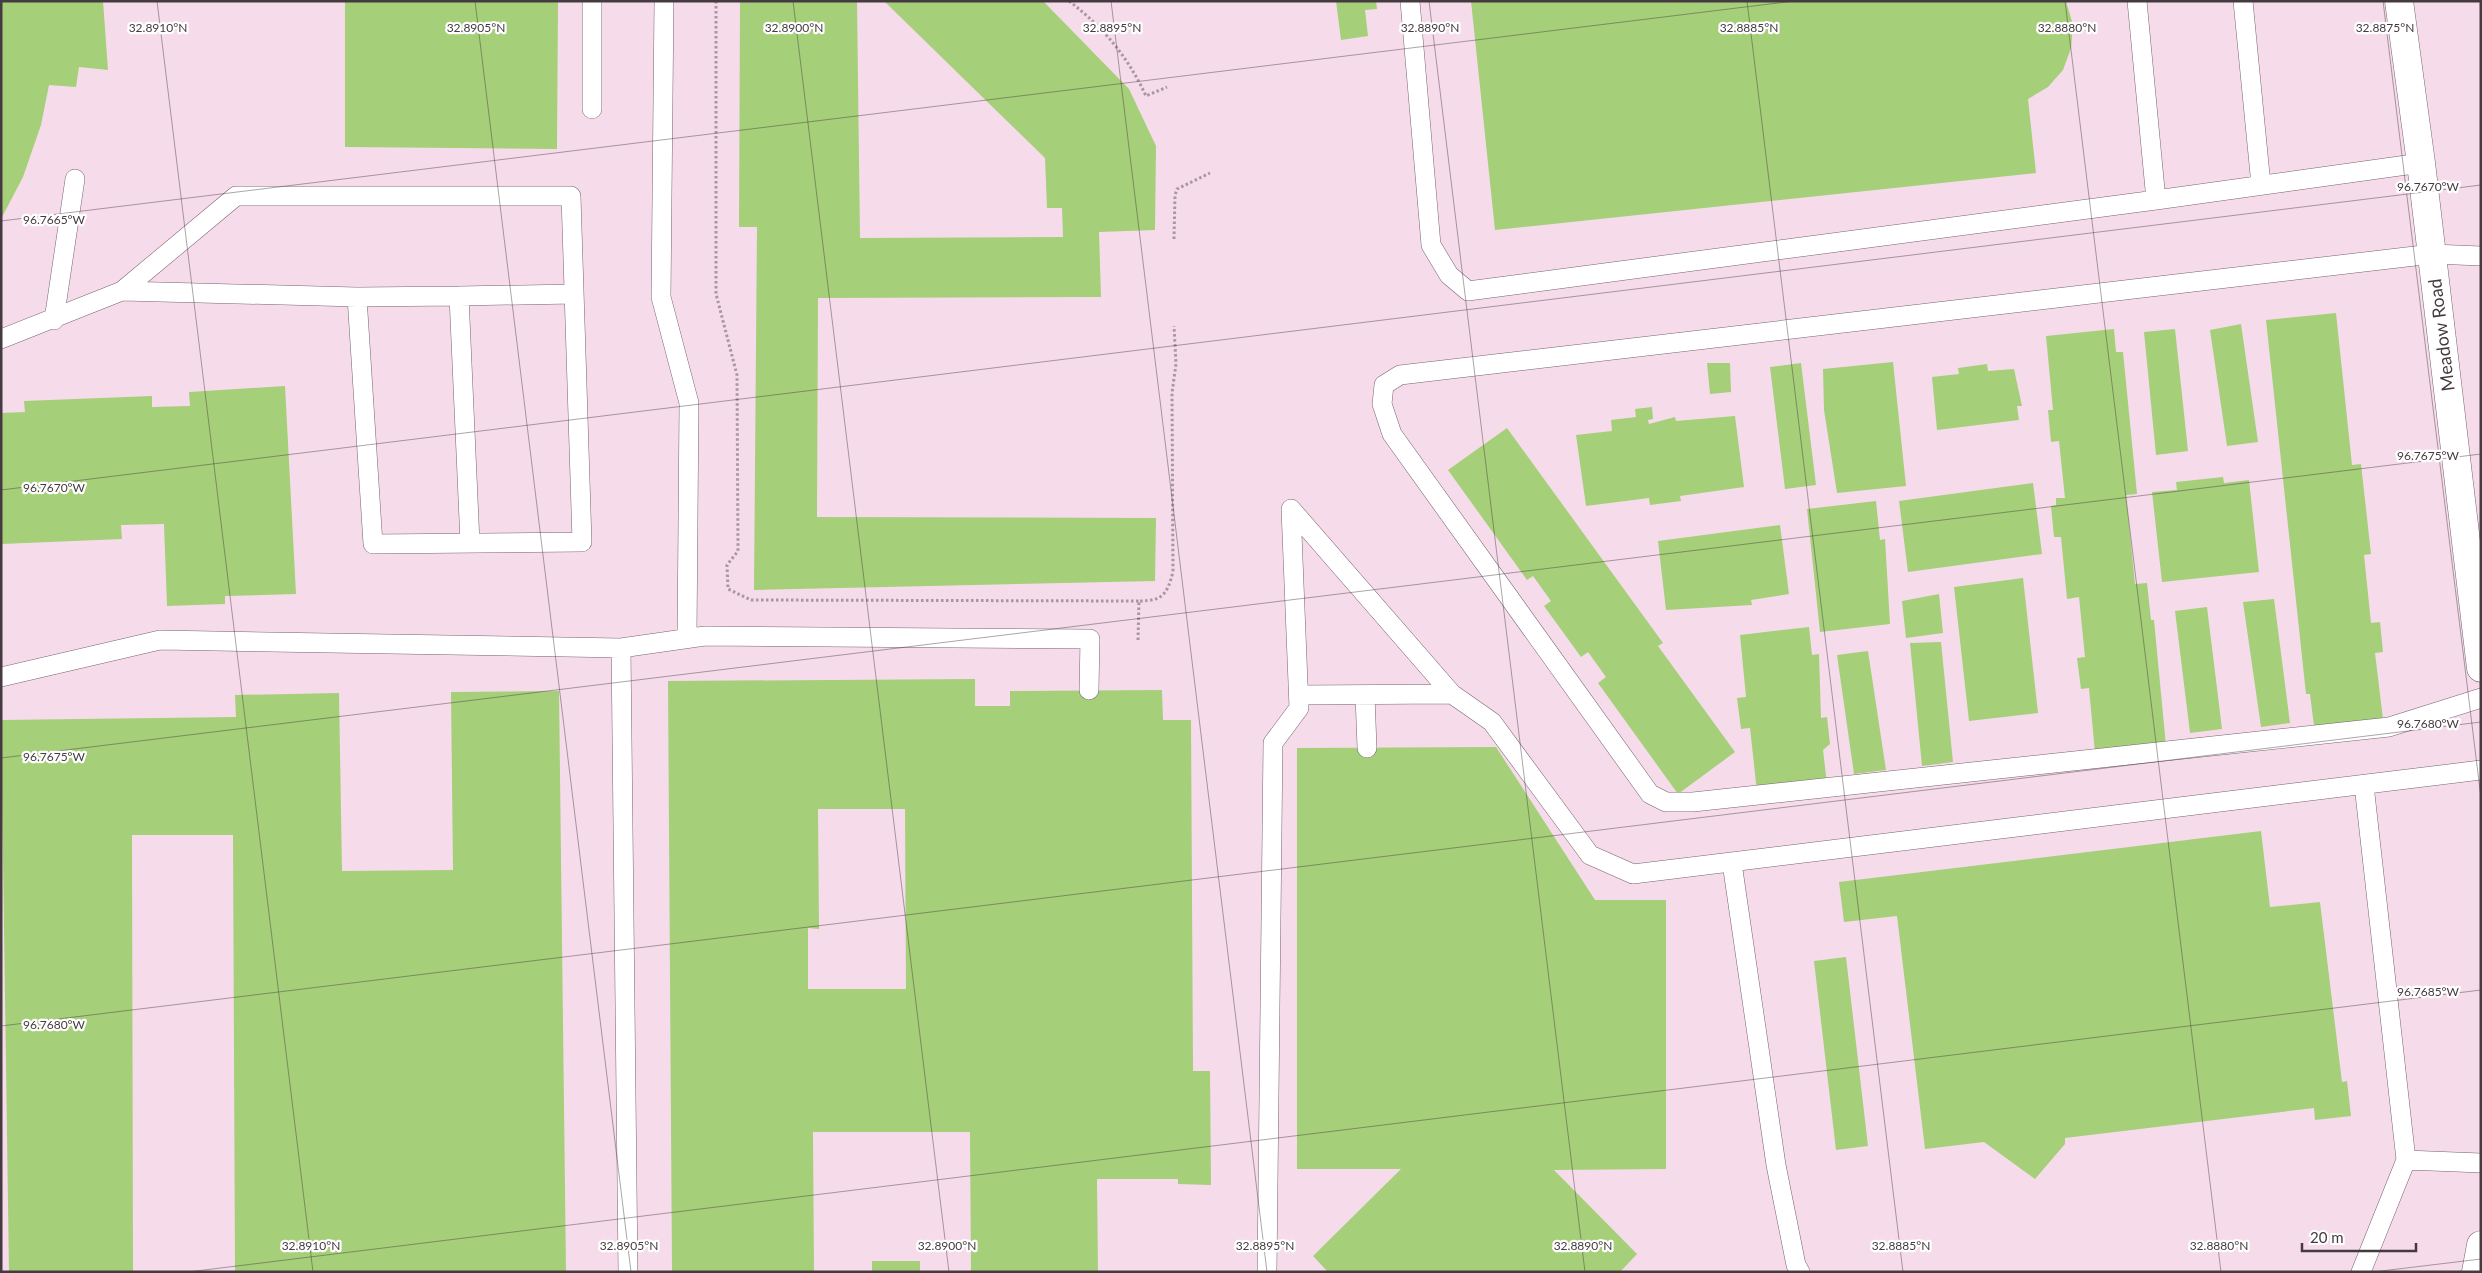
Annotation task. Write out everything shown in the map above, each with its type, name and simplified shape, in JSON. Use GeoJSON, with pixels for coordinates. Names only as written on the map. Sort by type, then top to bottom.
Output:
{"type":"FeatureCollection","features":[{"type":"Feature","properties":{"kind":"street","name":"Meadow Road"},"geometry":{"type":"LineString","coordinates":[[2399,1],[2475,579],[2481,668]]}},
{"type":"Feature","properties":{"kind":"street"},"geometry":{"type":"LineString","coordinates":[[2476,1272],[2481,1245]]}},
{"type":"Feature","properties":{"kind":"lane"},"geometry":{"type":"LineString","coordinates":[[592,1],[592,109]]}},
{"type":"Feature","properties":{"kind":"lane"},"geometry":{"type":"LineString","coordinates":[[664,1],[661,297],[689,403],[686,638]]}},
{"type":"Feature","properties":{"kind":"lane"},"geometry":{"type":"LineString","coordinates":[[1410,1],[1431,246],[1449,275],[1468,291],[2156,200],[2421,162]]}},
{"type":"Feature","properties":{"kind":"lane"},"geometry":{"type":"LineString","coordinates":[[2137,1],[2156,200]]}},
{"type":"Feature","properties":{"kind":"lane"},"geometry":{"type":"LineString","coordinates":[[2243,1],[2261,185]]}},
{"type":"Feature","properties":{"kind":"lane"},"geometry":{"type":"LineString","coordinates":[[54,320],[76,179]]}},
{"type":"Feature","properties":{"kind":"lane"},"geometry":{"type":"LineString","coordinates":[[1,340],[122,291],[236,196],[571,196],[582,542],[373,544],[357,297]]}},
{"type":"Feature","properties":{"kind":"lane"},"geometry":{"type":"LineString","coordinates":[[2481,256],[2432,254],[1400,375],[1384,385],[1382,404],[1392,434],[1409,458],[1650,794],[1666,802],[1712,800],[2389,727],[2481,698]]}},
{"type":"Feature","properties":{"kind":"lane"},"geometry":{"type":"LineString","coordinates":[[122,291],[357,297],[574,294]]}},
{"type":"Feature","properties":{"kind":"lane"},"geometry":{"type":"LineString","coordinates":[[459,296],[470,543]]}},
{"type":"Feature","properties":{"kind":"lane"},"geometry":{"type":"LineString","coordinates":[[1267,1272],[1273,743],[1299,708],[1291,509],[1452,694],[1492,722],[1590,855],[1633,874],[2481,770]]}},
{"type":"Feature","properties":{"kind":"lane"},"geometry":{"type":"LineString","coordinates":[[1,677],[160,640],[622,648],[686,638],[713,636],[1090,639],[1089,690]]}},
{"type":"Feature","properties":{"kind":"lane"},"geometry":{"type":"LineString","coordinates":[[622,648],[628,1272]]}},
{"type":"Feature","properties":{"kind":"lane"},"geometry":{"type":"LineString","coordinates":[[1299,695],[1452,694]]}},
{"type":"Feature","properties":{"kind":"lane"},"geometry":{"type":"LineString","coordinates":[[1365,695],[1367,748]]}},
{"type":"Feature","properties":{"kind":"lane"},"geometry":{"type":"LineString","coordinates":[[2361,1272],[2406,1160],[2364,785]]}},
{"type":"Feature","properties":{"kind":"lane"},"geometry":{"type":"LineString","coordinates":[[1732,863],[1776,1165],[1796,1265],[1800,1272]]}},
{"type":"Feature","properties":{"kind":"lane"},"geometry":{"type":"LineString","coordinates":[[2406,1160],[2481,1163]]}},
{"type":"Feature","properties":{"kind":"path"},"geometry":{"type":"LineString","coordinates":[[716,1],[716,294],[737,375],[738,551],[727,565],[728,589],[751,600],[1153,601],[1162,596],[1168,588],[1173,572],[1172,393],[1176,364],[1174,326]]}},
{"type":"Feature","properties":{"kind":"path"},"geometry":{"type":"LineString","coordinates":[[1069,1],[1083,12],[1118,48],[1133,68],[1146,96],[1166,87]]}},
{"type":"Feature","properties":{"kind":"path"},"geometry":{"type":"LineString","coordinates":[[1174,239],[1175,195],[1177,189],[1210,173]]}},
{"type":"Feature","properties":{"kind":"path"},"geometry":{"type":"LineString","coordinates":[[1138,640],[1139,601]]}},
{"type":"Feature","properties":{"kind":"building"},"geometry":{"type":"Polygon","coordinates":[[[1,1],[103,1],[108,70],[79,67],[76,87],[49,85],[41,125],[23,177],[1,219],[1,1]]]}},
{"type":"Feature","properties":{"kind":"building"},"geometry":{"type":"Polygon","coordinates":[[[345,1],[558,1],[557,149],[345,147],[345,1]]]}},
{"type":"Feature","properties":{"kind":"building"},"geometry":{"type":"Polygon","coordinates":[[[740,1],[857,1],[860,238],[1063,237],[1062,208],[1047,208],[1045,158],[884,1],[1043,1],[1129,89],[1156,146],[1155,230],[1099,232],[1101,297],[818,298],[817,517],[1156,518],[1155,581],[754,590],[757,227],[739,227],[740,1]]]}},
{"type":"Feature","properties":{"kind":"building"},"geometry":{"type":"Polygon","coordinates":[[[1336,1],[1376,1],[1377,9],[1365,10],[1368,36],[1341,40],[1336,1]]]}},
{"type":"Feature","properties":{"kind":"building"},"geometry":{"type":"Polygon","coordinates":[[[1471,1],[2066,1],[2073,25],[2071,48],[2063,70],[2048,87],[2028,99],[2036,173],[1495,230],[1471,1]]]}},
{"type":"Feature","properties":{"kind":"building"},"geometry":{"type":"Polygon","coordinates":[[[2336,313],[2352,465],[2361,464],[2371,554],[2364,555],[2371,623],[2380,622],[2383,652],[2375,653],[2383,719],[2314,726],[2310,694],[2306,694],[2266,320],[2336,313]]]}},
{"type":"Feature","properties":{"kind":"building"},"geometry":{"type":"Polygon","coordinates":[[[2241,324],[2258,442],[2227,446],[2210,330],[2241,324]]]}},
{"type":"Feature","properties":{"kind":"building"},"geometry":{"type":"Polygon","coordinates":[[[2114,329],[2116,352],[2123,352],[2137,494],[2126,495],[2135,584],[2147,583],[2151,620],[2154,620],[2166,746],[2095,753],[2089,688],[2081,689],[2077,658],[2085,657],[2079,597],[2067,599],[2061,537],[2054,537],[2051,506],[2056,505],[2056,498],[2065,498],[2059,441],[2051,442],[2048,410],[2053,410],[2046,336],[2114,329]]]}},
{"type":"Feature","properties":{"kind":"building"},"geometry":{"type":"Polygon","coordinates":[[[2175,329],[2188,451],[2156,455],[2144,332],[2175,329]]]}},
{"type":"Feature","properties":{"kind":"building"},"geometry":{"type":"Polygon","coordinates":[[[1893,362],[1906,486],[1837,493],[1824,410],[1823,369],[1893,362]]]}},
{"type":"Feature","properties":{"kind":"building"},"geometry":{"type":"Polygon","coordinates":[[[1707,363],[1730,363],[1731,392],[1710,394],[1707,363]]]}},
{"type":"Feature","properties":{"kind":"building"},"geometry":{"type":"Polygon","coordinates":[[[1801,363],[1816,485],[1785,489],[1770,367],[1801,363]]]}},
{"type":"Feature","properties":{"kind":"building"},"geometry":{"type":"Polygon","coordinates":[[[1987,364],[1988,371],[2014,369],[2022,406],[2017,406],[2019,420],[1937,430],[1932,377],[1959,374],[1958,368],[1987,364]]]}},
{"type":"Feature","properties":{"kind":"building"},"geometry":{"type":"Polygon","coordinates":[[[285,386],[296,594],[225,596],[225,604],[167,606],[164,524],[121,525],[122,539],[1,544],[1,413],[25,412],[24,401],[152,396],[152,407],[190,406],[189,392],[285,386]]]}},
{"type":"Feature","properties":{"kind":"building"},"geometry":{"type":"Polygon","coordinates":[[[1652,407],[1653,419],[1648,420],[1649,424],[1675,417],[1676,421],[1735,416],[1744,487],[1680,496],[1681,501],[1650,505],[1649,498],[1586,506],[1576,435],[1612,431],[1611,420],[1636,417],[1635,409],[1652,407]]]}},
{"type":"Feature","properties":{"kind":"building"},"geometry":{"type":"Polygon","coordinates":[[[1507,428],[1663,643],[1658,646],[1735,752],[1678,794],[1598,683],[1606,677],[1588,652],[1581,657],[1544,606],[1551,601],[1533,576],[1527,580],[1448,470],[1507,428]]]}},
{"type":"Feature","properties":{"kind":"building"},"geometry":{"type":"Polygon","coordinates":[[[2223,477],[2224,483],[2249,480],[2259,572],[2162,582],[2152,492],[2177,490],[2176,482],[2223,477]]]}},
{"type":"Feature","properties":{"kind":"building"},"geometry":{"type":"Polygon","coordinates":[[[2033,483],[2042,554],[1908,572],[1899,501],[2033,483]]]}},
{"type":"Feature","properties":{"kind":"building"},"geometry":{"type":"Polygon","coordinates":[[[1876,501],[1880,540],[1885,539],[1890,624],[1820,632],[1807,509],[1876,501]]]}},
{"type":"Feature","properties":{"kind":"building"},"geometry":{"type":"Polygon","coordinates":[[[1780,525],[1789,594],[1751,600],[1752,605],[1666,610],[1658,541],[1780,525]]]}},
{"type":"Feature","properties":{"kind":"building"},"geometry":{"type":"Polygon","coordinates":[[[2023,578],[2038,713],[1969,721],[1954,587],[2023,578]]]}},
{"type":"Feature","properties":{"kind":"building"},"geometry":{"type":"Polygon","coordinates":[[[1939,594],[1943,633],[1906,638],[1902,601],[1939,594]]]}},
{"type":"Feature","properties":{"kind":"building"},"geometry":{"type":"Polygon","coordinates":[[[2274,599],[2290,723],[2261,727],[2243,602],[2274,599]]]}},
{"type":"Feature","properties":{"kind":"building"},"geometry":{"type":"Polygon","coordinates":[[[2207,607],[2222,729],[2190,733],[2175,611],[2207,607]]]}},
{"type":"Feature","properties":{"kind":"building"},"geometry":{"type":"Polygon","coordinates":[[[1809,627],[1812,655],[1819,654],[1821,718],[1827,717],[1830,744],[1823,750],[1827,784],[1757,792],[1750,728],[1741,729],[1737,698],[1746,697],[1740,635],[1809,627]]]}},
{"type":"Feature","properties":{"kind":"building"},"geometry":{"type":"Polygon","coordinates":[[[1941,642],[1953,762],[1922,766],[1910,643],[1941,642]]]}},
{"type":"Feature","properties":{"kind":"building"},"geometry":{"type":"Polygon","coordinates":[[[1868,651],[1886,770],[1854,774],[1837,655],[1868,651]]]}},
{"type":"Feature","properties":{"kind":"building"},"geometry":{"type":"Polygon","coordinates":[[[975,679],[975,706],[1010,706],[1010,691],[1162,690],[1163,720],[1191,720],[1193,1071],[1210,1071],[1211,1185],[1178,1184],[1178,1179],[1097,1179],[1098,1272],[971,1272],[970,1132],[813,1132],[814,1272],[672,1272],[668,681],[975,679]],[[818,809],[819,929],[808,928],[808,989],[906,989],[905,809],[818,809]]]}},
{"type":"Feature","properties":{"kind":"building"},"geometry":{"type":"Polygon","coordinates":[[[559,691],[566,1272],[235,1272],[233,835],[132,835],[133,1272],[9,1272],[1,720],[236,717],[235,695],[339,693],[342,871],[453,870],[451,692],[559,691]]]}},
{"type":"Feature","properties":{"kind":"building"},"geometry":{"type":"Polygon","coordinates":[[[1496,747],[1595,900],[1666,900],[1666,1169],[1554,1170],[1637,1254],[1620,1272],[1328,1272],[1313,1256],[1401,1169],[1297,1169],[1297,748],[1496,747]]]}},
{"type":"Feature","properties":{"kind":"building"},"geometry":{"type":"Polygon","coordinates":[[[2261,831],[2270,907],[2320,902],[2342,1082],[2347,1081],[2351,1116],[2315,1120],[2314,1108],[2065,1138],[2065,1144],[2035,1179],[1984,1142],[1925,1149],[1897,916],[1844,922],[1839,882],[2261,831]]]}},
{"type":"Feature","properties":{"kind":"building"},"geometry":{"type":"Polygon","coordinates":[[[1846,957],[1868,1146],[1836,1150],[1814,961],[1846,957]]]}},
{"type":"Feature","properties":{"kind":"building"},"geometry":{"type":"Polygon","coordinates":[[[872,1261],[920,1261],[920,1272],[872,1272],[872,1261]]]}}]}
